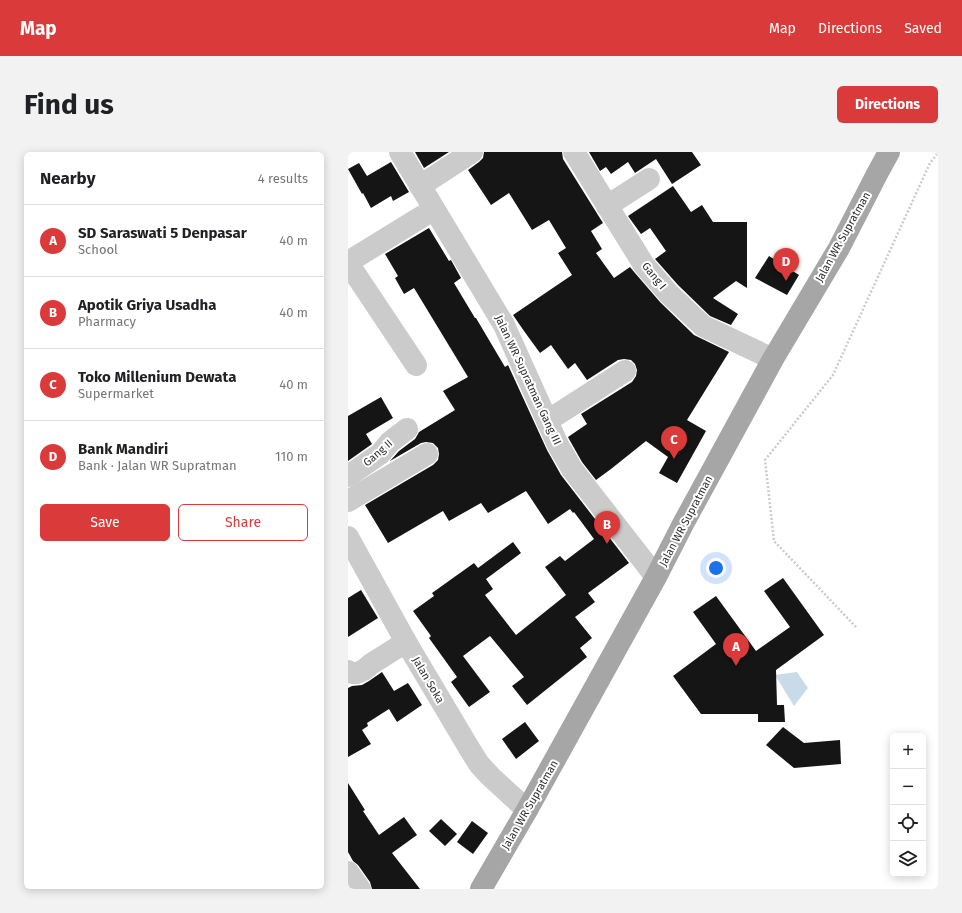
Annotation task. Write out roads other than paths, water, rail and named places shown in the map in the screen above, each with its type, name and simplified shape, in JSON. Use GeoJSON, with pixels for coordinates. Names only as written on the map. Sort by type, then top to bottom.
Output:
{"type":"FeatureCollection","features":[{"type":"Feature","properties":{"kind":"main road","name":"Jalan WR Supratman"},"geometry":{"type":"LineString","coordinates":[[481,889],[527,810],[656,577],[686,518],[773,359],[839,248],[889,152]]}},
{"type":"Feature","properties":{"kind":"street","name":"Jalan WR Supratman Gang III"},"geometry":{"type":"LineString","coordinates":[[400,152],[504,325],[558,445],[572,469],[656,577]]}},
{"type":"Feature","properties":{"kind":"street"},"geometry":{"type":"LineString","coordinates":[[420,186],[472,152]]}},
{"type":"Feature","properties":{"kind":"street","name":"Gang I"},"geometry":{"type":"LineString","coordinates":[[574,152],[644,266],[669,294],[703,326],[773,359]]}},
{"type":"Feature","properties":{"kind":"street"},"geometry":{"type":"LineString","coordinates":[[607,206],[649,179]]}},
{"type":"Feature","properties":{"kind":"street"},"geometry":{"type":"LineString","coordinates":[[416,365],[348,262],[423,216]]}},
{"type":"Feature","properties":{"kind":"street"},"geometry":{"type":"LineString","coordinates":[[547,421],[625,371]]}},
{"type":"Feature","properties":{"kind":"street","name":"Gang II"},"geometry":{"type":"LineString","coordinates":[[348,476],[380,454],[390,442],[407,429]]}},
{"type":"Feature","properties":{"kind":"street"},"geometry":{"type":"LineString","coordinates":[[348,501],[427,454]]}},
{"type":"Feature","properties":{"kind":"street","name":"Jalan Soka"},"geometry":{"type":"LineString","coordinates":[[348,536],[406,642],[479,764],[527,810]]}},
{"type":"Feature","properties":{"kind":"street"},"geometry":{"type":"LineString","coordinates":[[348,671],[352,674],[364,670],[406,642]]}},
{"type":"Feature","properties":{"kind":"street"},"geometry":{"type":"LineString","coordinates":[[348,872],[360,889]]}},
{"type":"Feature","properties":{"kind":"water"},"geometry":{"type":"Polygon","coordinates":[[[797,672],[808,688],[794,706],[775,675],[797,672]]]}},
{"type":"Feature","properties":{"kind":"place","name":"Bank Mandiri"},"geometry":{"type":"Point","coordinates":[786,281]}},
{"type":"Feature","properties":{"kind":"place","name":"Toko Millenium Dewata"},"geometry":{"type":"Point","coordinates":[674,459]}},
{"type":"Feature","properties":{"kind":"place","name":"Apotik Griya Usadha"},"geometry":{"type":"Point","coordinates":[607,544]}},
{"type":"Feature","properties":{"kind":"place","name":"SD Saraswati 5 Denpasar"},"geometry":{"type":"Point","coordinates":[736,666]}}]}
